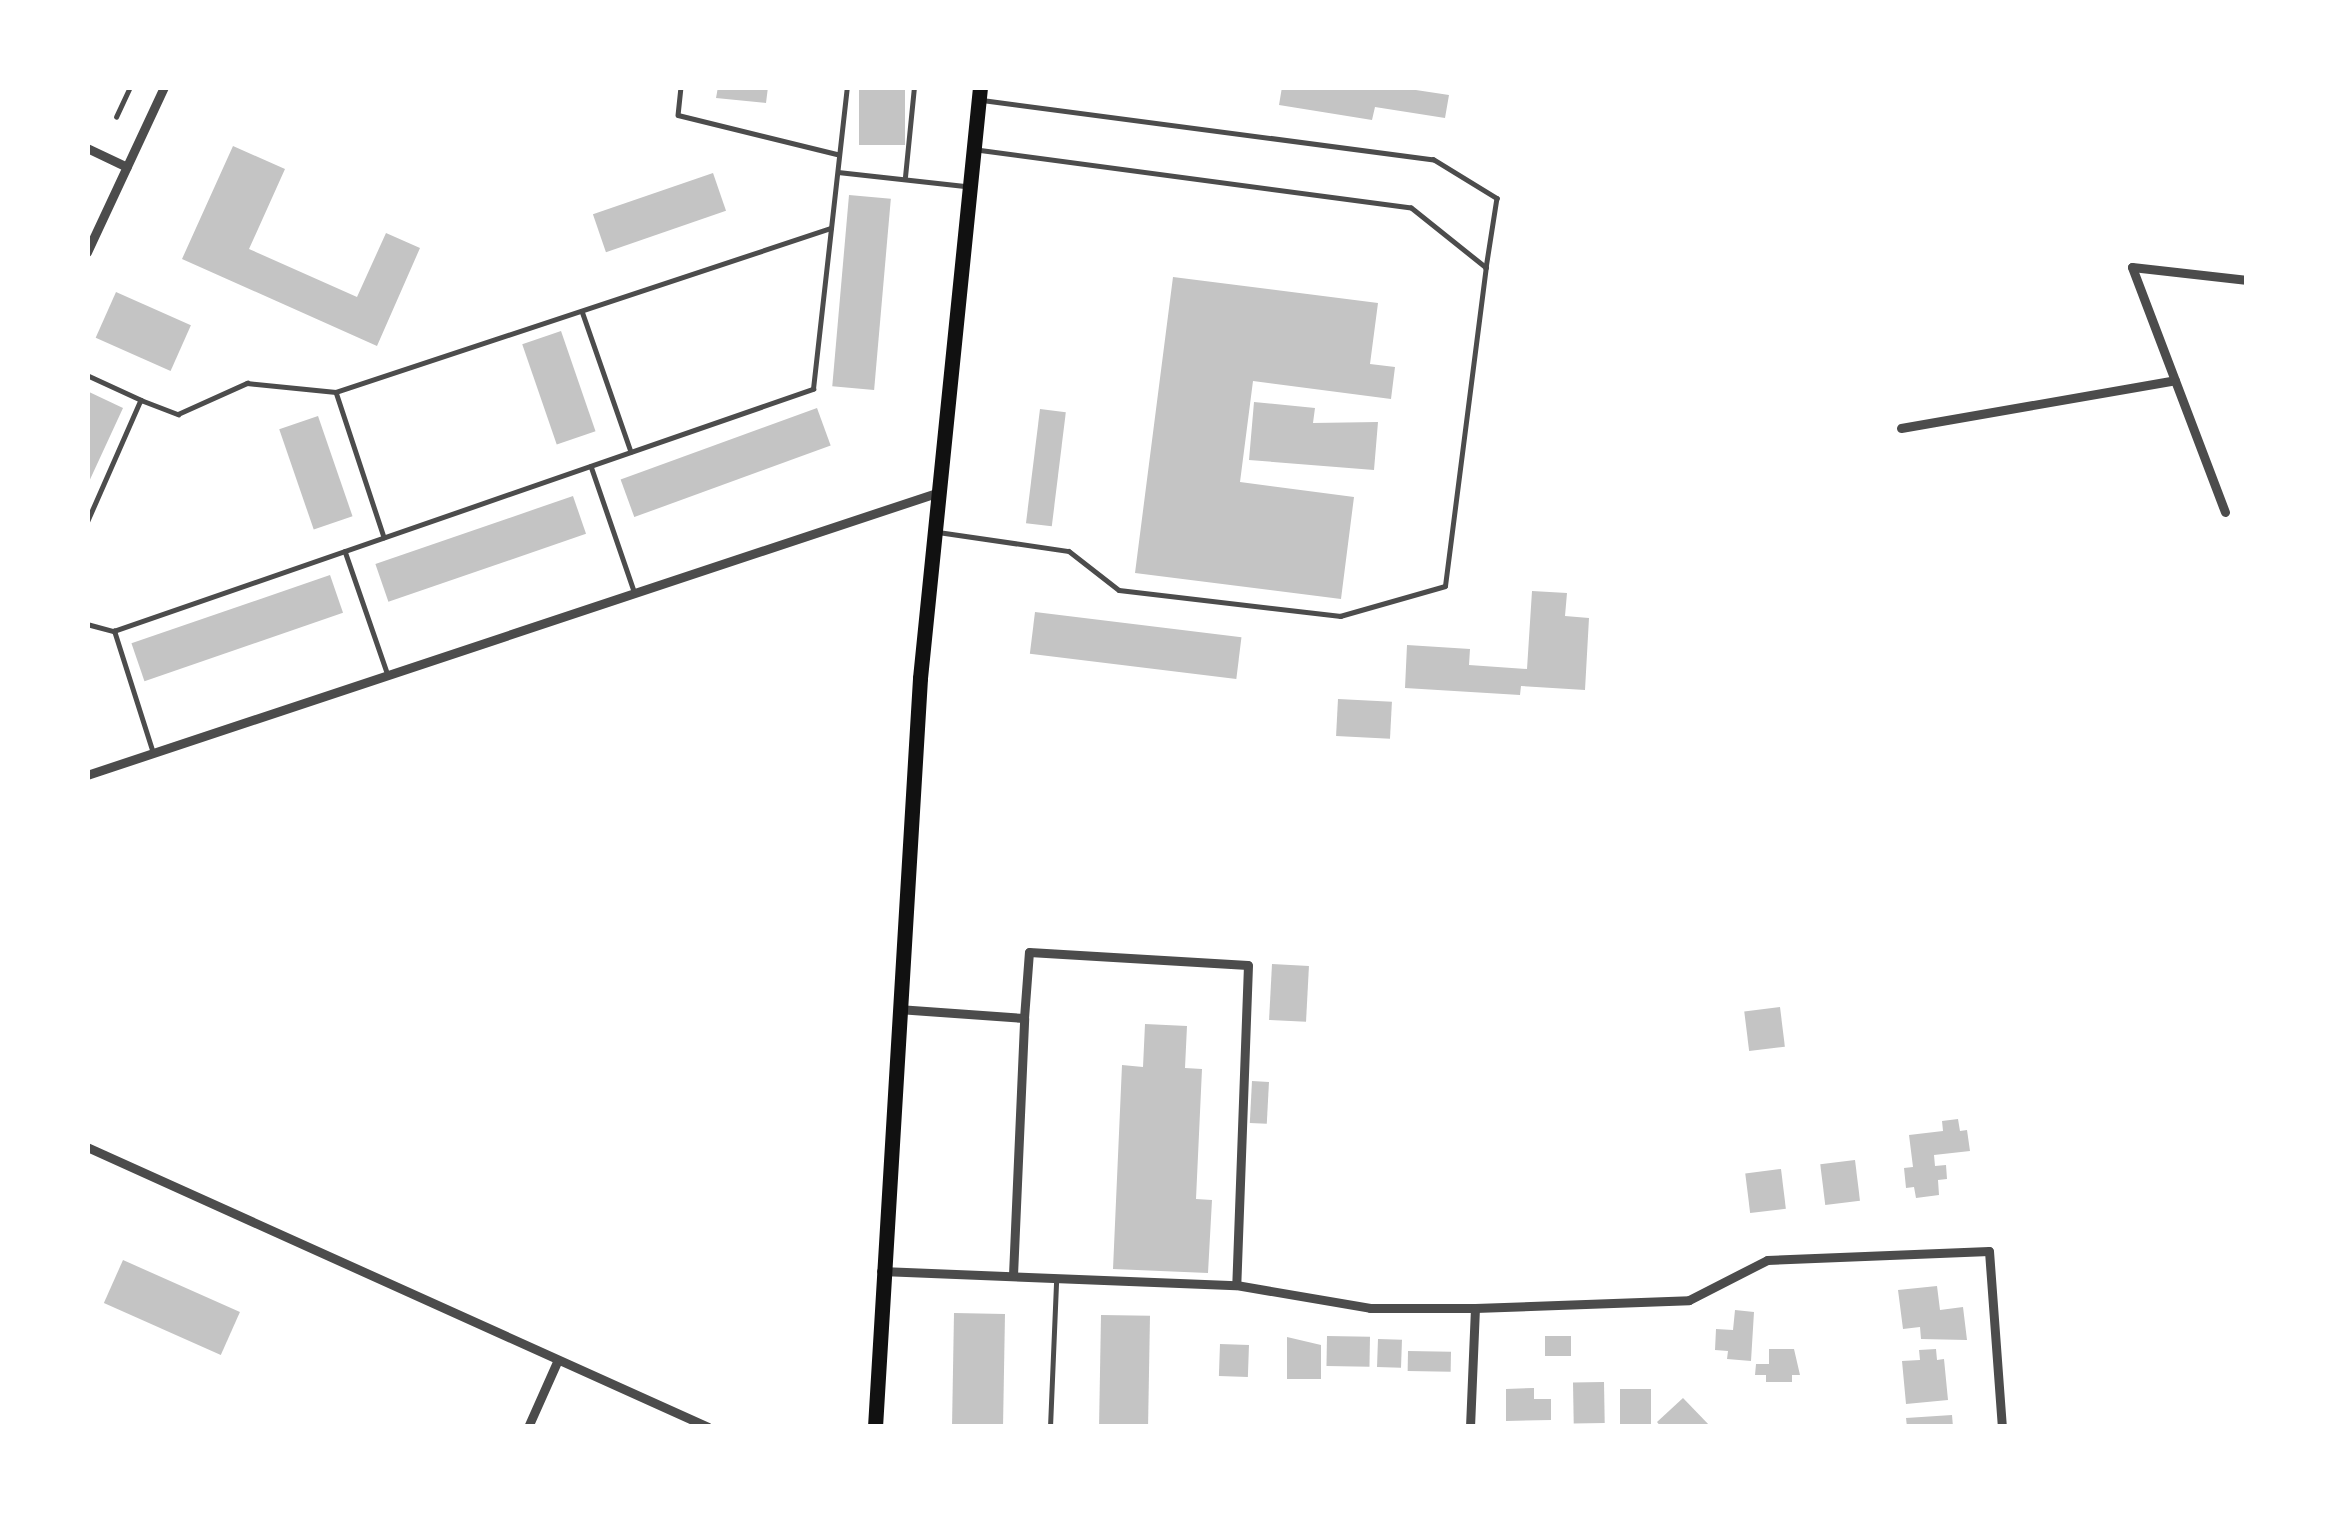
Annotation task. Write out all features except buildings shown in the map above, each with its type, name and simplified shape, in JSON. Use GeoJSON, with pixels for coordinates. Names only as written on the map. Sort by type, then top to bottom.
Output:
{"type":"FeatureCollection","features":[{"type":"Feature","properties":{"kind":"main road"},"geometry":{"type":"LineString","coordinates":[[875,1427],[881,1271],[932,531],[979,93]]}},
{"type":"Feature","properties":{"kind":"street"},"geometry":{"type":"LineString","coordinates":[[87,253],[164,87]]}},
{"type":"Feature","properties":{"kind":"street"},"geometry":{"type":"LineString","coordinates":[[87,148],[127,166]]}},
{"type":"Feature","properties":{"kind":"street"},"geometry":{"type":"LineString","coordinates":[[2225,512],[2132,267],[2247,280]]}},
{"type":"Feature","properties":{"kind":"street"},"geometry":{"type":"LineString","coordinates":[[1900,428],[2175,380]]}},
{"type":"Feature","properties":{"kind":"street"},"geometry":{"type":"LineString","coordinates":[[87,775],[936,493]]}},
{"type":"Feature","properties":{"kind":"street"},"geometry":{"type":"LineString","coordinates":[[1012,1275],[1029,952],[1248,965],[1236,1285]]}},
{"type":"Feature","properties":{"kind":"street"},"geometry":{"type":"LineString","coordinates":[[898,1010],[1024,1018]]}},
{"type":"Feature","properties":{"kind":"street"},"geometry":{"type":"LineString","coordinates":[[87,1147],[709,1427]]}},
{"type":"Feature","properties":{"kind":"street"},"geometry":{"type":"LineString","coordinates":[[881,1271],[1236,1285],[1370,1308],[1475,1308],[1689,1300],[1767,1260],[1989,1251],[2002,1427]]}},
{"type":"Feature","properties":{"kind":"street"},"geometry":{"type":"LineString","coordinates":[[1470,1427],[1475,1308]]}},
{"type":"Feature","properties":{"kind":"street"},"geometry":{"type":"LineString","coordinates":[[528,1427],[557,1362]]}},
{"type":"Feature","properties":{"kind":"lane"},"geometry":{"type":"LineString","coordinates":[[116,117],[130,87]]}},
{"type":"Feature","properties":{"kind":"lane"},"geometry":{"type":"LineString","coordinates":[[681,87],[678,115],[839,154]]}},
{"type":"Feature","properties":{"kind":"lane"},"geometry":{"type":"LineString","coordinates":[[87,624],[114,631],[813,389],[847,87]]}},
{"type":"Feature","properties":{"kind":"lane"},"geometry":{"type":"LineString","coordinates":[[905,180],[914,87]]}},
{"type":"Feature","properties":{"kind":"lane"},"geometry":{"type":"LineString","coordinates":[[932,531],[1069,551],[1119,590],[1340,616],[1445,586],[1496,198],[1433,159],[979,93]]}},
{"type":"Feature","properties":{"kind":"lane"},"geometry":{"type":"LineString","coordinates":[[973,149],[1411,208],[1486,268]]}},
{"type":"Feature","properties":{"kind":"lane"},"geometry":{"type":"LineString","coordinates":[[837,172],[969,187]]}},
{"type":"Feature","properties":{"kind":"lane"},"geometry":{"type":"LineString","coordinates":[[87,375],[178,414],[248,383],[336,392],[831,228]]}},
{"type":"Feature","properties":{"kind":"lane"},"geometry":{"type":"LineString","coordinates":[[582,310],[631,452]]}},
{"type":"Feature","properties":{"kind":"lane"},"geometry":{"type":"LineString","coordinates":[[336,392],[384,537]]}},
{"type":"Feature","properties":{"kind":"lane"},"geometry":{"type":"LineString","coordinates":[[87,523],[141,400]]}},
{"type":"Feature","properties":{"kind":"lane"},"geometry":{"type":"LineString","coordinates":[[591,466],[634,592]]}},
{"type":"Feature","properties":{"kind":"lane"},"geometry":{"type":"LineString","coordinates":[[345,551],[388,675]]}},
{"type":"Feature","properties":{"kind":"lane"},"geometry":{"type":"LineString","coordinates":[[114,631],[153,753]]}},
{"type":"Feature","properties":{"kind":"lane"},"geometry":{"type":"LineString","coordinates":[[1050,1427],[1056,1276]]}}]}
